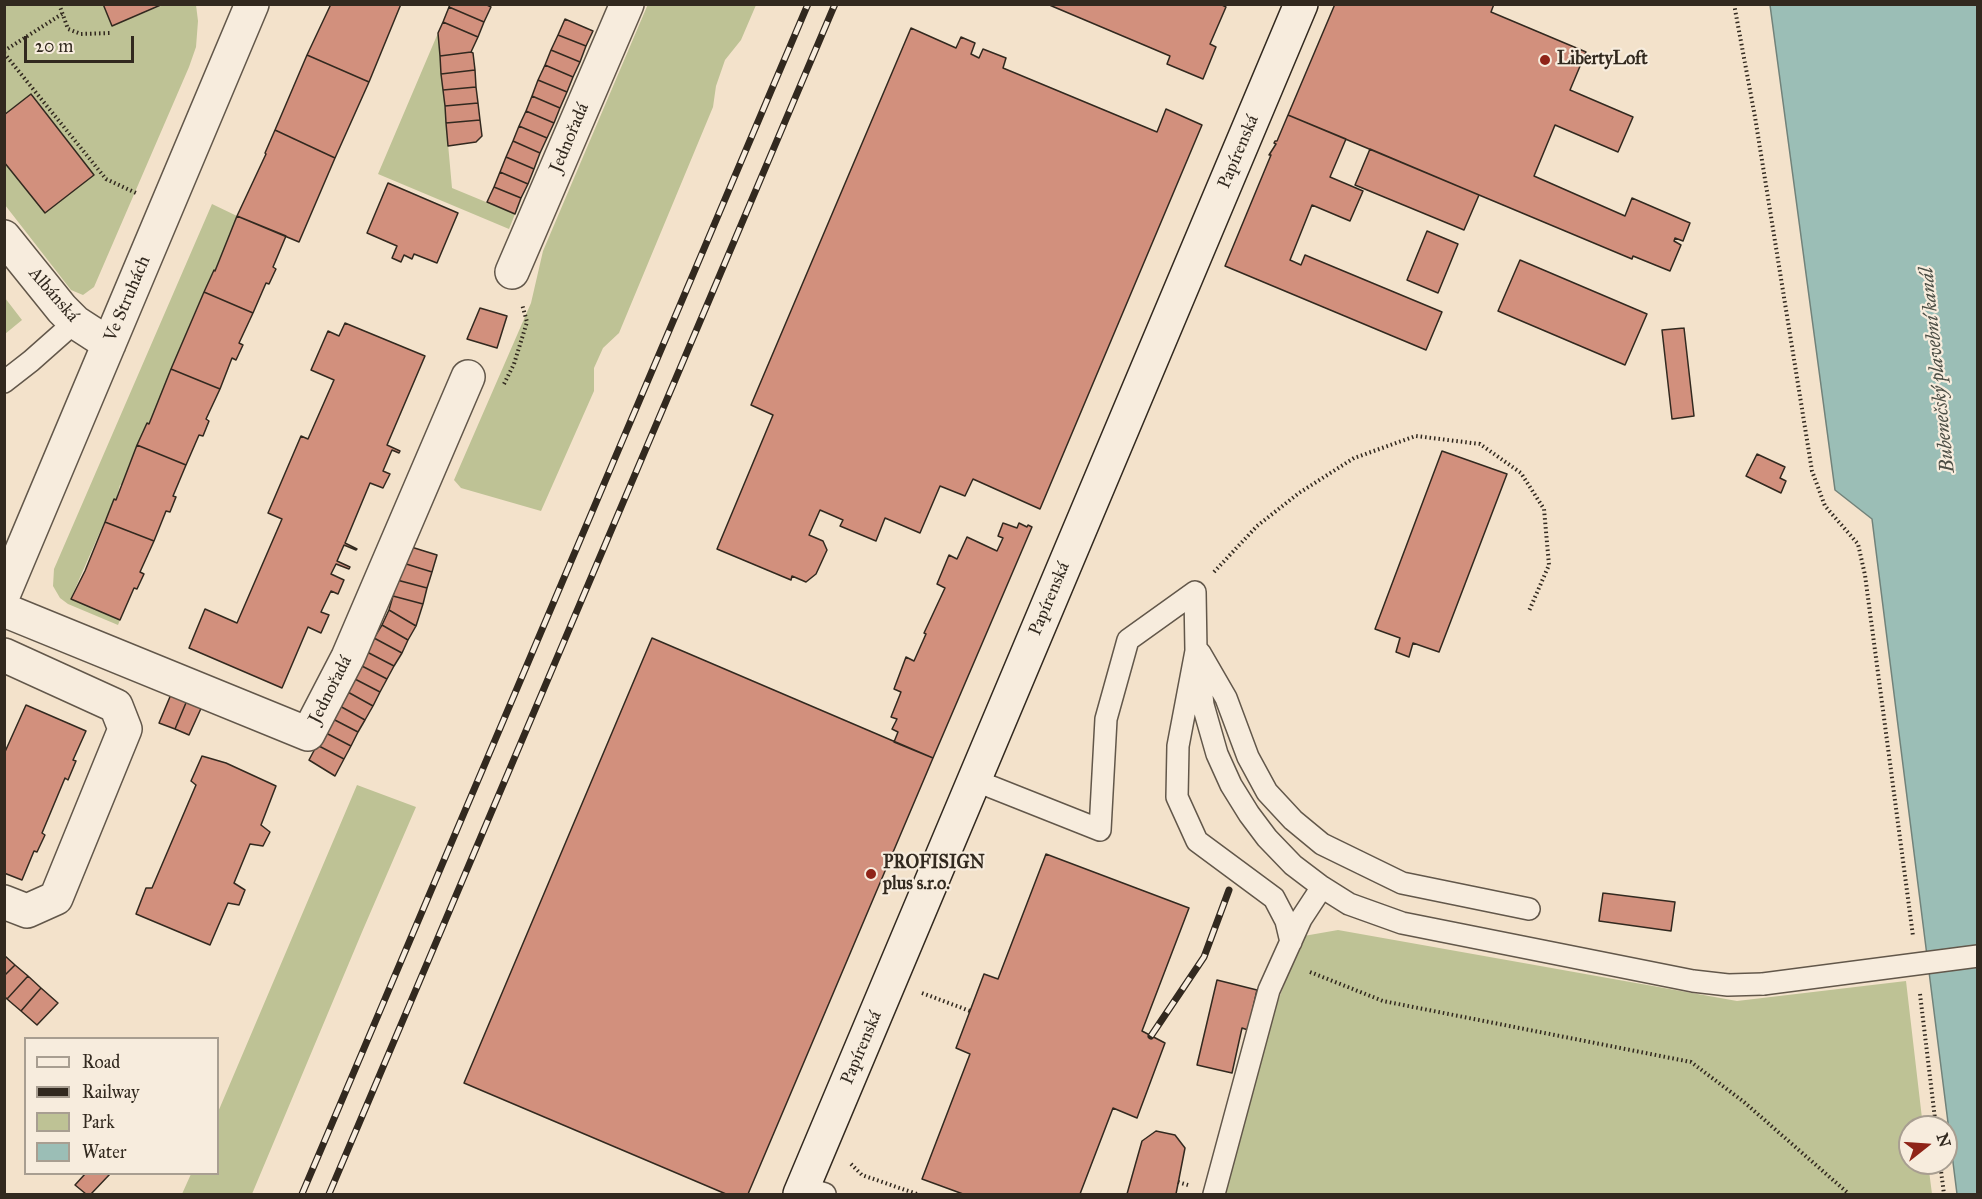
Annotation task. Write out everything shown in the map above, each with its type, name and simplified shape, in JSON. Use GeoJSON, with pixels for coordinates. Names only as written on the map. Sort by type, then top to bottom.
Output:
{"type":"FeatureCollection","features":[{"type":"Feature","properties":{"kind":"street","name":"Ve Struhách"},"geometry":{"type":"LineString","coordinates":[[4,593],[252,4]]}},
{"type":"Feature","properties":{"kind":"street","name":"Jednořadá"},"geometry":{"type":"LineString","coordinates":[[512,272],[627,4]]}},
{"type":"Feature","properties":{"kind":"street","name":"Papírenská"},"geometry":{"type":"LineString","coordinates":[[810,1192],[890,982],[1301,4]]}},
{"type":"Feature","properties":{"kind":"street","name":"Albánská"},"geometry":{"type":"LineString","coordinates":[[4,237],[62,309],[75,322],[109,344]]}},
{"type":"Feature","properties":{"kind":"street","name":"Jednořadá"},"geometry":{"type":"LineString","coordinates":[[4,610],[308,734],[348,657],[468,377]]}},
{"type":"Feature","properties":{"kind":"street"},"geometry":{"type":"LineString","coordinates":[[4,655],[116,706],[125,729],[56,898],[27,911],[4,902]]}},
{"type":"Feature","properties":{"kind":"lane"},"geometry":{"type":"LineString","coordinates":[[4,382],[32,361],[75,322]]}},
{"type":"Feature","properties":{"kind":"lane"},"geometry":{"type":"LineString","coordinates":[[974,780],[1100,830],[1106,719],[1128,640],[1195,592]]}},
{"type":"Feature","properties":{"kind":"lane"},"geometry":{"type":"LineString","coordinates":[[1195,592],[1196,649],[1203,705],[1217,754],[1231,785],[1266,838],[1293,865],[1349,904],[1421,927],[1693,981],[1728,985],[1763,984],[1977,956]]}},
{"type":"Feature","properties":{"kind":"lane"},"geometry":{"type":"LineString","coordinates":[[1196,649],[1226,698],[1248,758],[1267,792],[1293,820],[1322,844],[1363,866],[1402,883],[1529,909]]}},
{"type":"Feature","properties":{"kind":"lane"},"geometry":{"type":"LineString","coordinates":[[1196,649],[1178,746],[1177,797],[1197,841],[1274,898],[1286,921],[1286,951]]}},
{"type":"Feature","properties":{"kind":"lane"},"geometry":{"type":"LineString","coordinates":[[1214,1194],[1269,990],[1301,919],[1322,887]]}},
{"type":"Feature","properties":{"kind":"path"},"geometry":{"type":"LineString","coordinates":[[59,4],[68,28],[81,34],[110,33]]}},
{"type":"Feature","properties":{"kind":"path"},"geometry":{"type":"LineString","coordinates":[[1734,4],[1755,117],[1812,471],[1825,506],[1858,544],[1865,575],[1914,943]]}},
{"type":"Feature","properties":{"kind":"path"},"geometry":{"type":"LineString","coordinates":[[62,14],[4,52],[106,179],[142,195]]}},
{"type":"Feature","properties":{"kind":"path"},"geometry":{"type":"LineString","coordinates":[[1195,592],[1257,526],[1299,493],[1354,458],[1416,436],[1480,444],[1521,473],[1544,509],[1549,565],[1529,611]]}},
{"type":"Feature","properties":{"kind":"path"},"geometry":{"type":"LineString","coordinates":[[1286,951],[1383,1001],[1691,1062],[1744,1102],[1849,1194]]}},
{"type":"Feature","properties":{"kind":"path"},"geometry":{"type":"LineString","coordinates":[[890,982],[970,1011]]}},
{"type":"Feature","properties":{"kind":"path"},"geometry":{"type":"LineString","coordinates":[[1919,989],[1935,1115]]}},
{"type":"Feature","properties":{"kind":"path"},"geometry":{"type":"LineString","coordinates":[[848,1161],[862,1175],[917,1194]]}},
{"type":"Feature","properties":{"kind":"path"},"geometry":{"type":"LineString","coordinates":[[1942,1175],[1944,1194]]}},
{"type":"Feature","properties":{"kind":"green space"},"geometry":{"type":"Polygon","coordinates":[[[648,4],[756,5],[741,40],[725,60],[716,86],[713,107],[619,333],[603,348],[594,368],[594,391],[541,511],[461,488],[454,480],[531,303],[543,251],[648,4]]]}},
{"type":"Feature","properties":{"kind":"green space"},"geometry":{"type":"Polygon","coordinates":[[[5,5],[103,5],[112,26],[163,5],[196,5],[198,21],[196,47],[189,67],[94,287],[83,295],[71,290],[5,205],[4,162],[45,213],[94,175],[32,94],[5,115],[5,5]]]}},
{"type":"Feature","properties":{"kind":"green space"},"geometry":{"type":"Polygon","coordinates":[[[438,33],[452,188],[515,214],[509,229],[378,174],[438,33]]]}},
{"type":"Feature","properties":{"kind":"green space"},"geometry":{"type":"Polygon","coordinates":[[[212,204],[237,216],[149,424],[147,423],[128,467],[123,484],[120,485],[116,500],[114,500],[71,598],[120,620],[118,625],[68,604],[60,598],[53,586],[54,569],[212,204]]]}},
{"type":"Feature","properties":{"kind":"green space"},"geometry":{"type":"Polygon","coordinates":[[[5,298],[22,320],[5,334],[5,298]]]}},
{"type":"Feature","properties":{"kind":"green space"},"geometry":{"type":"Polygon","coordinates":[[[357,785],[416,807],[252,1194],[182,1194],[191,1175],[219,1175],[219,1110],[357,785]]]}},
{"type":"Feature","properties":{"kind":"green space"},"geometry":{"type":"Polygon","coordinates":[[[1338,930],[1737,1001],[1906,981],[1922,1115],[1898,1115],[1898,1175],[1930,1175],[1932,1194],[1226,1194],[1260,1047],[1288,975],[1298,937],[1338,930]]]}},
{"type":"Feature","properties":{"kind":"water","name":"Bubenečský plavební kanál"},"geometry":{"type":"Polygon","coordinates":[[[1770,5],[1977,5],[1977,1194],[1957,1194],[1955,1175],[1958,1175],[1958,1115],[1947,1115],[1872,519],[1835,490],[1770,5]]]}},
{"type":"Feature","properties":{"kind":"building"},"geometry":{"type":"Polygon","coordinates":[[[103,4],[163,4],[112,26],[103,4]]]}},
{"type":"Feature","properties":{"kind":"building"},"geometry":{"type":"Polygon","coordinates":[[[331,4],[401,4],[369,82],[307,55],[331,4]]]}},
{"type":"Feature","properties":{"kind":"building"},"geometry":{"type":"Polygon","coordinates":[[[450,4],[485,4],[491,7],[484,22],[449,7],[450,4]]]}},
{"type":"Feature","properties":{"kind":"building"},"geometry":{"type":"Polygon","coordinates":[[[1047,4],[1220,4],[1226,7],[1210,44],[1216,47],[1203,79],[1167,64],[1170,56],[1047,4]]]}},
{"type":"Feature","properties":{"kind":"building"},"geometry":{"type":"Polygon","coordinates":[[[1335,4],[1494,4],[1491,12],[1586,52],[1570,90],[1633,117],[1618,152],[1555,125],[1534,176],[1625,216],[1632,198],[1690,223],[1683,241],[1675,238],[1674,241],[1681,245],[1670,271],[1633,256],[1632,259],[1288,115],[1335,4]]]}},
{"type":"Feature","properties":{"kind":"building"},"geometry":{"type":"Polygon","coordinates":[[[449,7],[484,22],[478,37],[443,22],[449,7]]]}},
{"type":"Feature","properties":{"kind":"building"},"geometry":{"type":"Polygon","coordinates":[[[565,19],[593,31],[586,46],[558,35],[565,19]]]}},
{"type":"Feature","properties":{"kind":"building"},"geometry":{"type":"Polygon","coordinates":[[[443,22],[478,37],[471,52],[440,56],[438,33],[443,22]]]}},
{"type":"Feature","properties":{"kind":"building"},"geometry":{"type":"Polygon","coordinates":[[[911,28],[956,48],[961,37],[975,43],[971,54],[979,58],[983,49],[1006,58],[1003,68],[1157,132],[1166,109],[1202,125],[1040,509],[973,479],[965,496],[940,486],[920,533],[885,518],[876,541],[840,526],[843,520],[820,510],[809,535],[823,541],[827,550],[816,574],[806,582],[792,576],[791,580],[717,549],[773,415],[751,405],[911,28]]]}},
{"type":"Feature","properties":{"kind":"building"},"geometry":{"type":"Polygon","coordinates":[[[558,35],[586,46],[580,62],[551,50],[558,35]]]}},
{"type":"Feature","properties":{"kind":"building"},"geometry":{"type":"Polygon","coordinates":[[[551,50],[580,62],[573,77],[545,65],[551,50]]]}},
{"type":"Feature","properties":{"kind":"building"},"geometry":{"type":"Polygon","coordinates":[[[471,52],[475,70],[441,74],[440,56],[471,52]]]}},
{"type":"Feature","properties":{"kind":"building"},"geometry":{"type":"Polygon","coordinates":[[[307,55],[369,82],[335,158],[275,130],[307,55]]]}},
{"type":"Feature","properties":{"kind":"building"},"geometry":{"type":"Polygon","coordinates":[[[545,65],[573,77],[567,92],[538,80],[545,65]]]}},
{"type":"Feature","properties":{"kind":"building"},"geometry":{"type":"Polygon","coordinates":[[[475,70],[476,87],[443,90],[441,74],[475,70]]]}},
{"type":"Feature","properties":{"kind":"building"},"geometry":{"type":"Polygon","coordinates":[[[538,80],[567,92],[560,108],[532,96],[538,80]]]}},
{"type":"Feature","properties":{"kind":"building"},"geometry":{"type":"Polygon","coordinates":[[[476,87],[478,103],[445,106],[443,90],[476,87]]]}},
{"type":"Feature","properties":{"kind":"building"},"geometry":{"type":"Polygon","coordinates":[[[31,94],[94,175],[45,213],[4,162],[4,115],[31,94]]]}},
{"type":"Feature","properties":{"kind":"building"},"geometry":{"type":"Polygon","coordinates":[[[532,96],[560,108],[554,123],[526,111],[532,96]]]}},
{"type":"Feature","properties":{"kind":"building"},"geometry":{"type":"Polygon","coordinates":[[[478,103],[480,120],[446,123],[445,106],[478,103]]]}},
{"type":"Feature","properties":{"kind":"building"},"geometry":{"type":"Polygon","coordinates":[[[526,111],[554,123],[547,138],[519,126],[526,111]]]}},
{"type":"Feature","properties":{"kind":"building"},"geometry":{"type":"Polygon","coordinates":[[[1288,115],[1346,139],[1330,177],[1363,191],[1350,221],[1312,205],[1290,260],[1301,265],[1305,255],[1442,312],[1426,350],[1225,266],[1271,155],[1269,155],[1276,144],[1274,143],[1288,115]]]}},
{"type":"Feature","properties":{"kind":"building"},"geometry":{"type":"Polygon","coordinates":[[[480,120],[482,136],[476,142],[448,146],[446,123],[480,120]]]}},
{"type":"Feature","properties":{"kind":"building"},"geometry":{"type":"Polygon","coordinates":[[[519,126],[547,138],[540,153],[513,141],[519,126]]]}},
{"type":"Feature","properties":{"kind":"building"},"geometry":{"type":"Polygon","coordinates":[[[275,130],[335,158],[299,242],[237,216],[275,130]]]}},
{"type":"Feature","properties":{"kind":"building"},"geometry":{"type":"Polygon","coordinates":[[[513,141],[540,153],[534,169],[506,157],[513,141]]]}},
{"type":"Feature","properties":{"kind":"building"},"geometry":{"type":"Polygon","coordinates":[[[1370,149],[1479,195],[1464,230],[1355,185],[1370,149]]]}},
{"type":"Feature","properties":{"kind":"building"},"geometry":{"type":"Polygon","coordinates":[[[506,157],[534,169],[528,184],[500,172],[506,157]]]}},
{"type":"Feature","properties":{"kind":"building"},"geometry":{"type":"Polygon","coordinates":[[[500,172],[528,184],[521,198],[494,187],[500,172]]]}},
{"type":"Feature","properties":{"kind":"building"},"geometry":{"type":"Polygon","coordinates":[[[388,183],[458,213],[437,263],[414,254],[412,259],[404,255],[401,262],[392,258],[397,246],[367,233],[388,183]]]}},
{"type":"Feature","properties":{"kind":"building"},"geometry":{"type":"Polygon","coordinates":[[[494,187],[521,198],[515,214],[487,202],[494,187]]]}},
{"type":"Feature","properties":{"kind":"building"},"geometry":{"type":"Polygon","coordinates":[[[237,216],[286,236],[273,267],[276,269],[269,284],[266,283],[253,313],[204,292],[237,216]]]}},
{"type":"Feature","properties":{"kind":"building"},"geometry":{"type":"Polygon","coordinates":[[[1427,231],[1458,244],[1438,293],[1407,280],[1427,231]]]}},
{"type":"Feature","properties":{"kind":"building"},"geometry":{"type":"Polygon","coordinates":[[[1520,260],[1647,314],[1625,365],[1498,311],[1520,260]]]}},
{"type":"Feature","properties":{"kind":"building"},"geometry":{"type":"Polygon","coordinates":[[[204,292],[253,313],[239,343],[243,345],[236,360],[232,358],[220,389],[171,369],[204,292]]]}},
{"type":"Feature","properties":{"kind":"building"},"geometry":{"type":"Polygon","coordinates":[[[480,308],[507,316],[497,348],[467,339],[480,308]]]}},
{"type":"Feature","properties":{"kind":"building"},"geometry":{"type":"Polygon","coordinates":[[[345,323],[425,356],[387,445],[400,451],[399,453],[392,450],[383,471],[390,474],[383,488],[370,483],[345,543],[357,549],[344,545],[337,561],[350,567],[349,569],[336,564],[331,574],[344,580],[338,594],[331,591],[321,612],[329,615],[321,633],[308,627],[282,688],[189,648],[205,609],[237,623],[282,519],[268,513],[301,436],[308,439],[334,380],[311,370],[328,331],[339,336],[345,323]]]}},
{"type":"Feature","properties":{"kind":"building"},"geometry":{"type":"Polygon","coordinates":[[[1684,328],[1694,416],[1672,419],[1662,330],[1684,328]]]}},
{"type":"Feature","properties":{"kind":"building"},"geometry":{"type":"Polygon","coordinates":[[[171,369],[220,389],[206,419],[209,421],[203,436],[199,435],[186,465],[137,445],[147,423],[149,424],[171,369]]]}},
{"type":"Feature","properties":{"kind":"building"},"geometry":{"type":"Polygon","coordinates":[[[137,445],[186,465],[173,496],[176,497],[170,512],[166,511],[154,541],[105,522],[137,445]]]}},
{"type":"Feature","properties":{"kind":"building"},"geometry":{"type":"Polygon","coordinates":[[[1442,451],[1507,474],[1439,652],[1413,643],[1409,657],[1396,652],[1400,638],[1375,629],[1442,451]]]}},
{"type":"Feature","properties":{"kind":"building"},"geometry":{"type":"Polygon","coordinates":[[[1757,454],[1785,467],[1780,478],[1786,481],[1781,493],[1746,476],[1757,454]]]}},
{"type":"Feature","properties":{"kind":"building"},"geometry":{"type":"Polygon","coordinates":[[[105,522],[154,541],[140,572],[144,574],[137,589],[134,588],[120,620],[71,599],[105,522]]]}},
{"type":"Feature","properties":{"kind":"building"},"geometry":{"type":"Polygon","coordinates":[[[1003,523],[1017,528],[1019,523],[1032,527],[933,758],[894,742],[898,732],[892,729],[897,719],[891,717],[901,692],[894,689],[906,657],[914,661],[945,588],[937,584],[949,555],[957,559],[967,537],[997,551],[1003,538],[998,536],[1003,523]]]}},
{"type":"Feature","properties":{"kind":"building"},"geometry":{"type":"Polygon","coordinates":[[[408,546],[437,555],[432,572],[403,563],[408,546]]]}},
{"type":"Feature","properties":{"kind":"building"},"geometry":{"type":"Polygon","coordinates":[[[403,563],[432,572],[427,588],[397,580],[403,563]]]}},
{"type":"Feature","properties":{"kind":"building"},"geometry":{"type":"Polygon","coordinates":[[[397,580],[427,588],[423,604],[393,596],[397,580]]]}},
{"type":"Feature","properties":{"kind":"building"},"geometry":{"type":"Polygon","coordinates":[[[393,596],[423,604],[416,626],[389,610],[393,596]]]}},
{"type":"Feature","properties":{"kind":"building"},"geometry":{"type":"Polygon","coordinates":[[[389,610],[416,626],[408,640],[382,625],[389,610]]]}},
{"type":"Feature","properties":{"kind":"building"},"geometry":{"type":"Polygon","coordinates":[[[382,625],[408,640],[402,653],[374,638],[382,625]]]}},
{"type":"Feature","properties":{"kind":"building"},"geometry":{"type":"Polygon","coordinates":[[[374,638],[402,653],[394,666],[367,652],[374,638]]]}},
{"type":"Feature","properties":{"kind":"building"},"geometry":{"type":"Polygon","coordinates":[[[652,638],[933,758],[748,1194],[726,1194],[464,1083],[652,638]]]}},
{"type":"Feature","properties":{"kind":"building"},"geometry":{"type":"Polygon","coordinates":[[[367,652],[394,666],[387,679],[360,665],[367,652]]]}},
{"type":"Feature","properties":{"kind":"building"},"geometry":{"type":"Polygon","coordinates":[[[360,665],[387,679],[380,692],[353,678],[360,665]]]}},
{"type":"Feature","properties":{"kind":"building"},"geometry":{"type":"Polygon","coordinates":[[[353,678],[380,692],[373,706],[346,691],[353,678]]]}},
{"type":"Feature","properties":{"kind":"building"},"geometry":{"type":"Polygon","coordinates":[[[346,691],[373,706],[365,720],[338,705],[346,691]]]}},
{"type":"Feature","properties":{"kind":"building"},"geometry":{"type":"Polygon","coordinates":[[[172,692],[188,698],[175,729],[159,723],[172,692]]]}},
{"type":"Feature","properties":{"kind":"building"},"geometry":{"type":"Polygon","coordinates":[[[188,698],[203,704],[189,735],[175,729],[188,698]]]}},
{"type":"Feature","properties":{"kind":"building"},"geometry":{"type":"Polygon","coordinates":[[[26,705],[86,731],[73,760],[76,761],[68,780],[65,778],[42,833],[45,835],[37,852],[34,851],[22,880],[4,873],[4,754],[26,705]]]}},
{"type":"Feature","properties":{"kind":"building"},"geometry":{"type":"Polygon","coordinates":[[[338,705],[365,720],[358,732],[331,718],[338,705]]]}},
{"type":"Feature","properties":{"kind":"building"},"geometry":{"type":"Polygon","coordinates":[[[331,718],[358,732],[351,746],[324,732],[331,718]]]}},
{"type":"Feature","properties":{"kind":"building"},"geometry":{"type":"Polygon","coordinates":[[[324,732],[351,746],[344,759],[317,745],[324,732]]]}},
{"type":"Feature","properties":{"kind":"building"},"geometry":{"type":"Polygon","coordinates":[[[317,745],[344,759],[335,776],[309,760],[317,745]]]}},
{"type":"Feature","properties":{"kind":"building"},"geometry":{"type":"Polygon","coordinates":[[[202,756],[226,763],[276,786],[261,825],[270,832],[263,846],[250,844],[234,883],[245,890],[239,905],[228,903],[210,945],[136,914],[146,888],[152,888],[196,785],[191,781],[202,756]]]}},
{"type":"Feature","properties":{"kind":"building"},"geometry":{"type":"Polygon","coordinates":[[[1046,854],[1189,908],[1142,1031],[1165,1043],[1137,1118],[1113,1108],[1080,1194],[963,1194],[922,1179],[970,1054],[956,1048],[984,974],[998,979],[1046,854]]]}},
{"type":"Feature","properties":{"kind":"building"},"geometry":{"type":"Polygon","coordinates":[[[1603,893],[1675,902],[1671,931],[1599,921],[1603,893]]]}},
{"type":"Feature","properties":{"kind":"building"},"geometry":{"type":"Polygon","coordinates":[[[4,955],[15,965],[4,976],[4,955]]]}},
{"type":"Feature","properties":{"kind":"building"},"geometry":{"type":"Polygon","coordinates":[[[15,965],[28,976],[7,999],[4,996],[4,976],[15,965]]]}},
{"type":"Feature","properties":{"kind":"building"},"geometry":{"type":"Polygon","coordinates":[[[28,976],[41,988],[21,1011],[7,999],[28,976]]]}},
{"type":"Feature","properties":{"kind":"building"},"geometry":{"type":"Polygon","coordinates":[[[1217,980],[1257,990],[1248,1030],[1242,1028],[1232,1073],[1197,1065],[1217,980]]]}},
{"type":"Feature","properties":{"kind":"building"},"geometry":{"type":"Polygon","coordinates":[[[41,988],[58,1003],[37,1025],[21,1011],[41,988]]]}},
{"type":"Feature","properties":{"kind":"building"},"geometry":{"type":"Polygon","coordinates":[[[1156,1131],[1175,1135],[1185,1148],[1176,1194],[1127,1194],[1142,1141],[1156,1131]]]}},
{"type":"Feature","properties":{"kind":"building"},"geometry":{"type":"Polygon","coordinates":[[[84,1175],[109,1175],[91,1194],[86,1194],[75,1185],[84,1175]]]}},
{"type":"Feature","properties":{"kind":"railway"},"geometry":{"type":"LineString","coordinates":[[302,1194],[808,4]]}},
{"type":"Feature","properties":{"kind":"railway"},"geometry":{"type":"LineString","coordinates":[[329,1194],[835,4]]}},
{"type":"Feature","properties":{"kind":"railway"},"geometry":{"type":"LineString","coordinates":[[1151,1036],[1204,957],[1229,890]]}},
{"type":"Feature","properties":{"kind":"place","name":"LibertyLoft"},"geometry":{"type":"Point","coordinates":[1545,60]}},
{"type":"Feature","properties":{"kind":"place","name":"PROFISIGN plus s.r.o."},"geometry":{"type":"Point","coordinates":[871,874]}}]}
